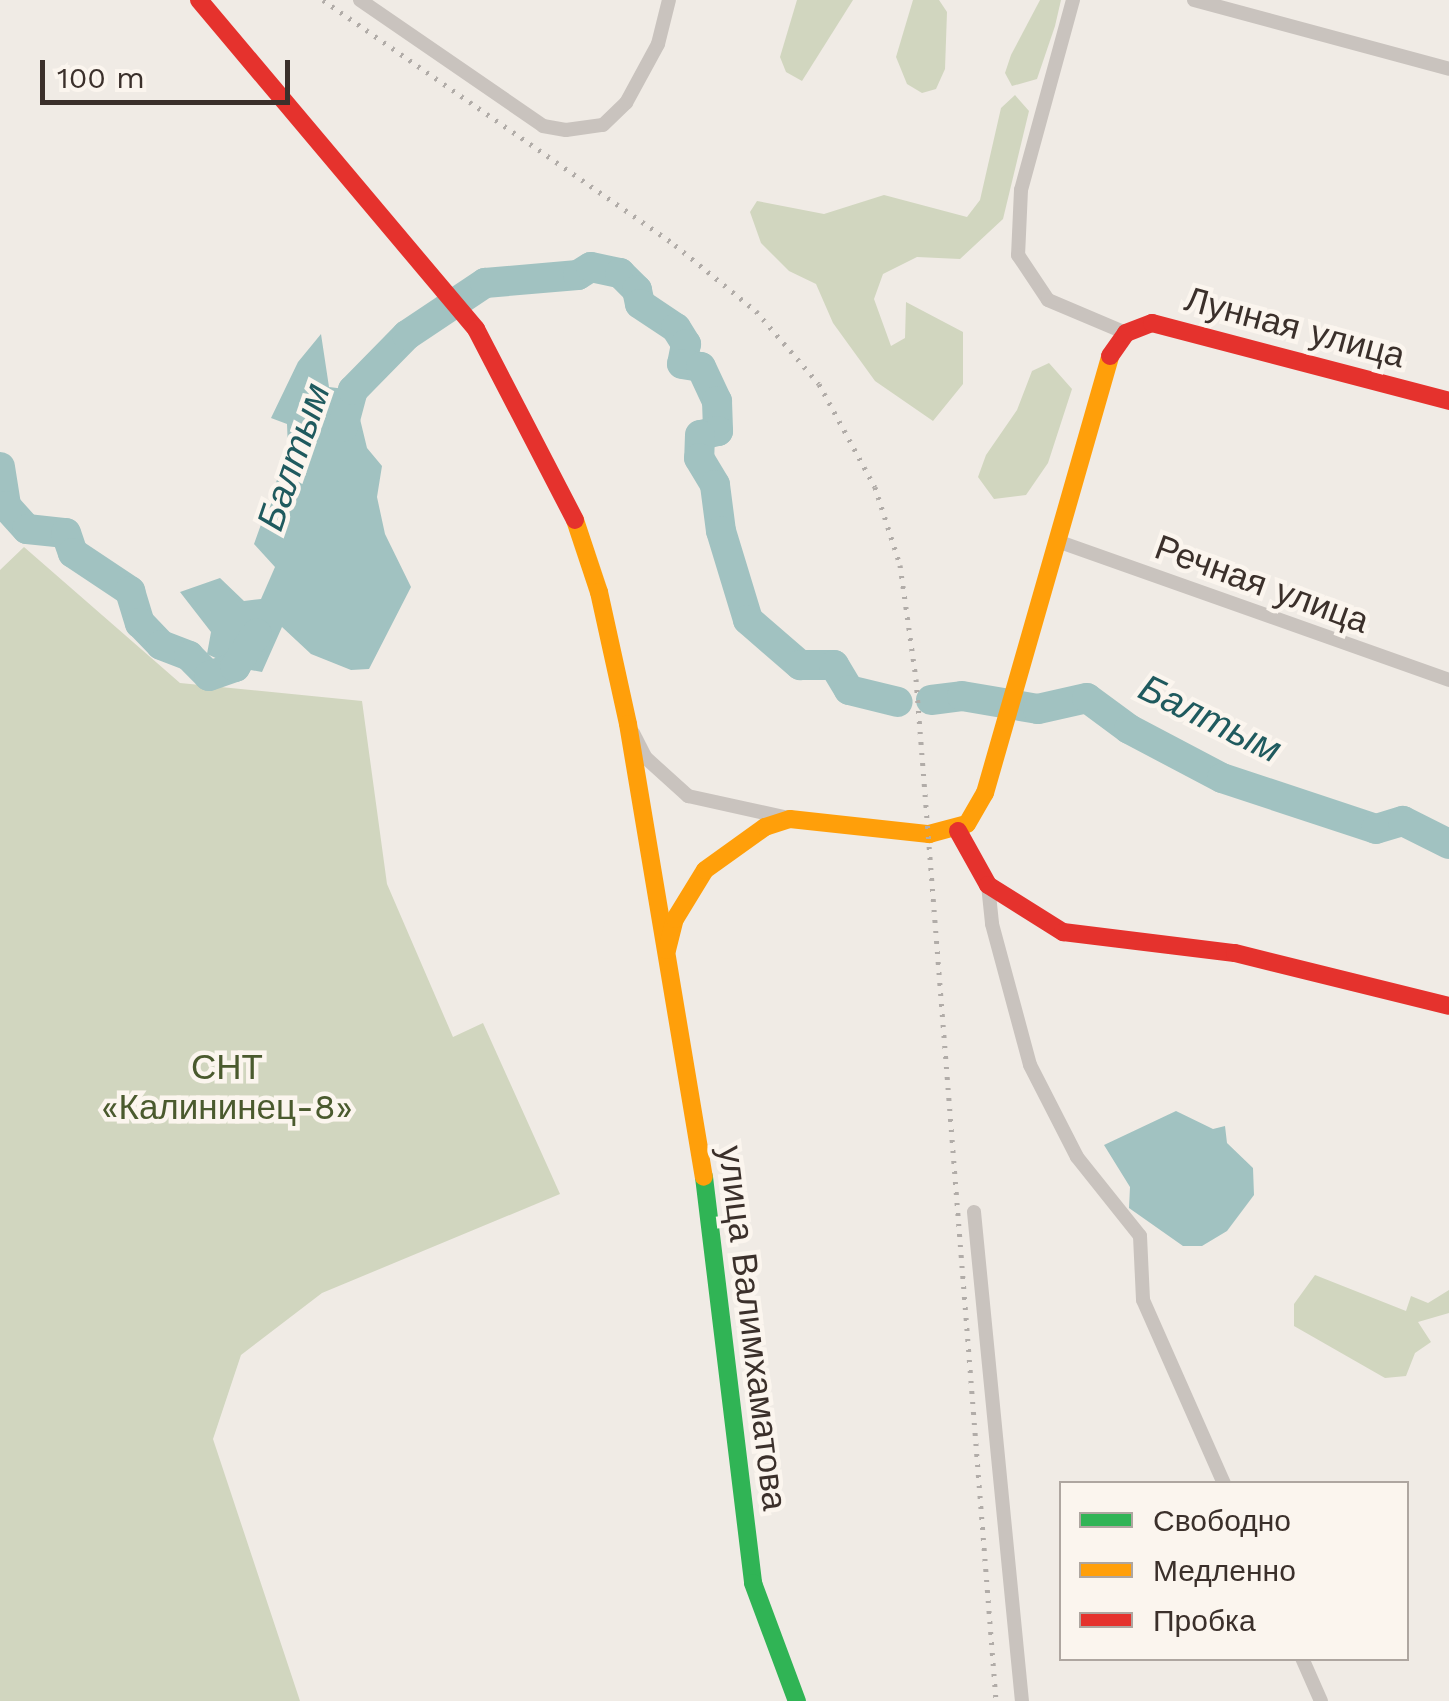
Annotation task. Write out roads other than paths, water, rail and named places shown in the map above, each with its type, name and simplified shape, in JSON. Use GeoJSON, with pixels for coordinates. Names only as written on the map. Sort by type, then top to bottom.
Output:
{"type":"FeatureCollection","features":[{"type":"Feature","properties":{"kind":"street","name":"улица Валимхаматова"},"geometry":{"type":"LineString","coordinates":[[199,0],[428,266],[476,329],[568,500],[598,592],[628,724],[710,1215],[753,1583],[797,1701]]}},
{"type":"Feature","properties":{"kind":"street"},"geometry":{"type":"LineString","coordinates":[[360,0],[543,126],[586,130],[603,125],[642,77],[669,0]]}},
{"type":"Feature","properties":{"kind":"street"},"geometry":{"type":"LineString","coordinates":[[958,832],[985,793],[1109,357],[1126,333],[1048,300],[1018,255],[1021,190],[1073,0]]}},
{"type":"Feature","properties":{"kind":"street"},"geometry":{"type":"LineString","coordinates":[[1194,0],[1449,68]]}},
{"type":"Feature","properties":{"kind":"street","name":"Лунная улица"},"geometry":{"type":"LineString","coordinates":[[1126,333],[1152,323],[1449,401]]}},
{"type":"Feature","properties":{"kind":"street","name":"Речная улица"},"geometry":{"type":"LineString","coordinates":[[1057,541],[1449,680]]}},
{"type":"Feature","properties":{"kind":"street"},"geometry":{"type":"LineString","coordinates":[[628,724],[646,758],[688,796],[790,818],[958,832]]}},
{"type":"Feature","properties":{"kind":"street"},"geometry":{"type":"LineString","coordinates":[[666,958],[676,918],[705,870],[745,836],[790,818]]}},
{"type":"Feature","properties":{"kind":"street"},"geometry":{"type":"LineString","coordinates":[[958,832],[988,885],[992,924],[1030,1065],[1077,1157],[1140,1236],[1143,1300],[1223,1481]]}},
{"type":"Feature","properties":{"kind":"street"},"geometry":{"type":"LineString","coordinates":[[988,885],[1063,932],[1235,953],[1449,1006]]}},
{"type":"Feature","properties":{"kind":"street"},"geometry":{"type":"LineString","coordinates":[[974,1212],[980,1322],[1005,1493],[1022,1701]]}},
{"type":"Feature","properties":{"kind":"street"},"geometry":{"type":"LineString","coordinates":[[1303,1661],[1321,1701]]}},
{"type":"Feature","properties":{"kind":"water"},"geometry":{"type":"Polygon","coordinates":[[[321,334],[329,387],[353,390],[367,448],[382,466],[377,497],[385,534],[411,587],[369,669],[351,670],[311,654],[282,627],[262,672],[235,667],[207,654],[211,632],[180,592],[220,578],[244,601],[261,599],[275,567],[254,544],[288,449],[287,424],[271,418],[298,362],[321,334]]]}},
{"type":"Feature","properties":{"kind":"water"},"geometry":{"type":"Polygon","coordinates":[[[1176,1111],[1213,1129],[1225,1126],[1227,1143],[1253,1168],[1254,1195],[1227,1231],[1202,1246],[1183,1246],[1129,1208],[1130,1187],[1104,1145],[1176,1111]]]}},
{"type":"Feature","properties":{"kind":"waterway","name":"Балтым"},"geometry":{"type":"LineString","coordinates":[[343,427],[353,390],[407,335],[485,283],[578,275],[591,267],[620,273],[637,290],[640,304],[676,328],[686,344],[682,364],[701,367],[717,401],[718,431],[700,435],[699,458],[715,485],[721,531],[748,620],[800,665],[834,665],[849,690],[898,702]]}},
{"type":"Feature","properties":{"kind":"waterway","name":"Балтым"},"geometry":{"type":"LineString","coordinates":[[0,467],[6,506],[27,529],[66,533],[73,553],[130,591],[140,623],[161,645],[189,656],[209,676],[235,667],[257,633]]}},
{"type":"Feature","properties":{"kind":"waterway","name":"Балтым"},"geometry":{"type":"LineString","coordinates":[[931,700],[962,696],[1038,709],[1087,698],[1129,729],[1222,778],[1376,829],[1403,821],[1449,844]]}},
{"type":"Feature","properties":{"kind":"railway"},"geometry":{"type":"LineString","coordinates":[[323,0],[675,245],[756,311],[819,384],[875,487],[900,565],[916,679],[996,1701]]}},
{"type":"Feature","properties":{"kind":"park label","name":"СНТ «Калининец-8»"},"geometry":{"type":"Point","coordinates":[227,1087]}}]}
